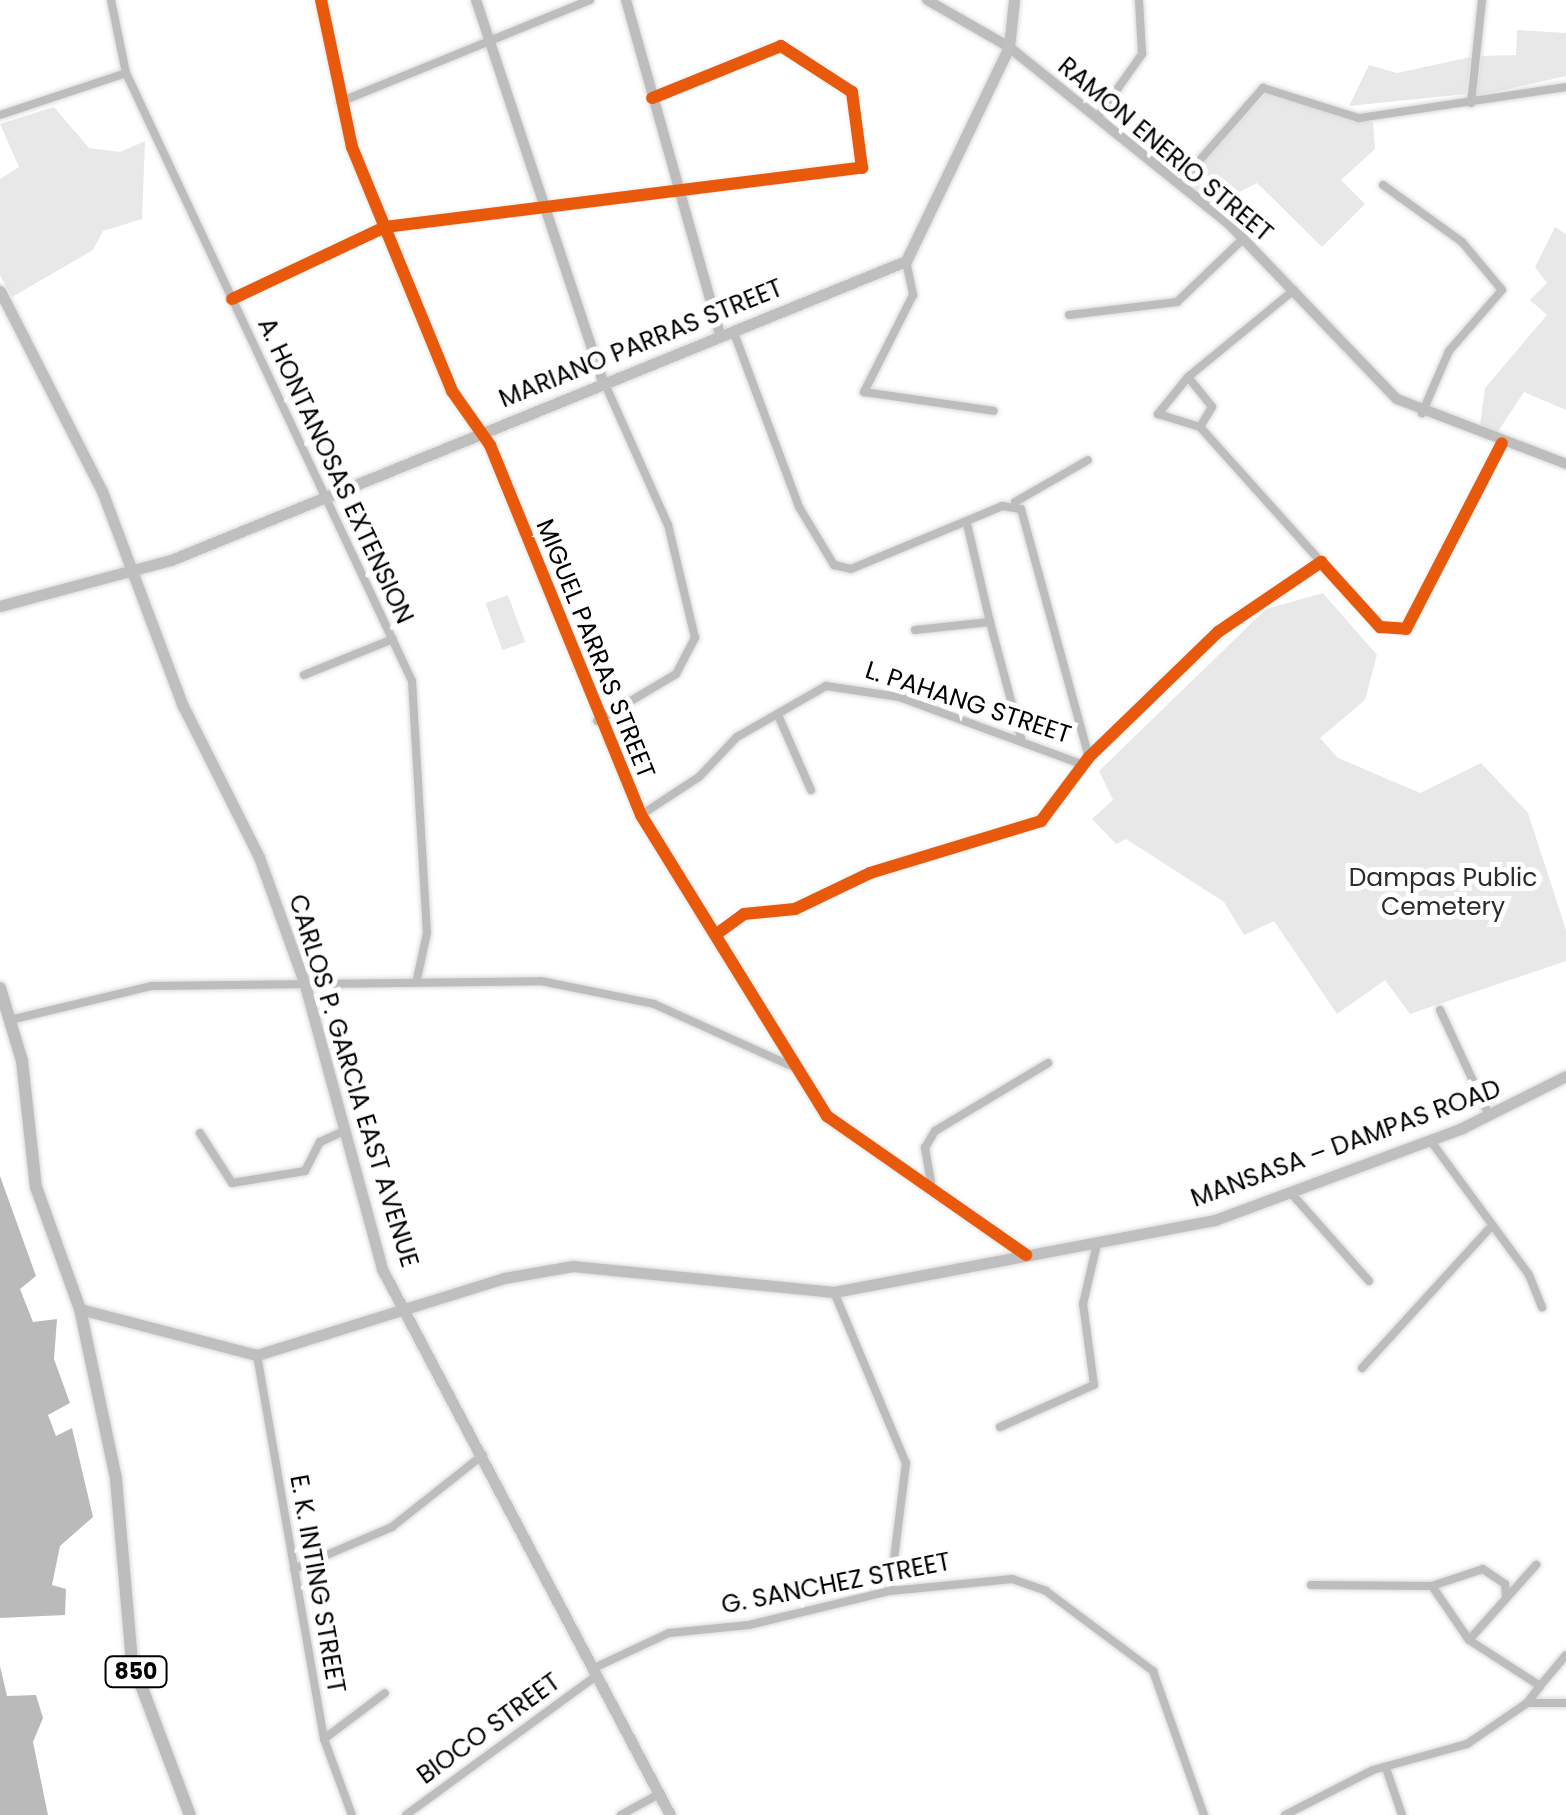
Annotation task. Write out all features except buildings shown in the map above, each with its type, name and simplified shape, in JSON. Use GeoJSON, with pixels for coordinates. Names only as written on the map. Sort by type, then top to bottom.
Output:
{"type":"FeatureCollection","features":[{"type":"Feature","properties":{"kind":"main road"},"geometry":{"type":"LineString","coordinates":[[906,261],[1009,47],[1014,0]]}},
{"type":"Feature","properties":{"kind":"main road","name":"MARIANO PARRAS STREET"},"geometry":{"type":"LineString","coordinates":[[0,606],[135,568],[906,261]]}},
{"type":"Feature","properties":{"kind":"main road","name":"CARLOS P. GARCIA EAST AVENUE"},"geometry":{"type":"LineString","coordinates":[[0,291],[135,568],[165,663],[259,857],[305,984],[382,1269],[670,1815]]}},
{"type":"Feature","properties":{"kind":"main road","name":"850"},"geometry":{"type":"LineString","coordinates":[[0,988],[10,1020],[36,1187],[80,1309],[116,1479],[132,1661],[190,1815]]}},
{"type":"Feature","properties":{"kind":"main road","name":"MANSASA – DAMPAS ROAD"},"geometry":{"type":"LineString","coordinates":[[257,1355],[573,1266],[834,1292],[1026,1256],[1096,1248],[1290,1192],[1490,1116],[1566,1076]]}},
{"type":"Feature","properties":{"kind":"main road"},"geometry":{"type":"LineString","coordinates":[[80,1309],[257,1355]]}},
{"type":"Feature","properties":{"kind":"street","name":"A. HONTANOSAS EXTENSION"},"geometry":{"type":"LineString","coordinates":[[111,0],[126,73],[412,681],[427,933],[417,979]]}},
{"type":"Feature","properties":{"kind":"street","name":"MIGUEL PARRAS STREET"},"geometry":{"type":"LineString","coordinates":[[321,0],[339,103],[385,227],[479,432],[597,721],[641,814],[718,933],[791,1066],[827,1116],[931,1182],[1026,1256]]}},
{"type":"Feature","properties":{"kind":"street"},"geometry":{"type":"LineString","coordinates":[[476,0],[485,39],[603,380],[688,589],[695,638],[676,674],[597,721]]}},
{"type":"Feature","properties":{"kind":"street"},"geometry":{"type":"LineString","coordinates":[[339,103],[485,39],[590,0]]}},
{"type":"Feature","properties":{"kind":"street"},"geometry":{"type":"LineString","coordinates":[[626,0],[652,98],[727,335],[798,507],[834,564],[851,569],[967,524],[1088,460]]}},
{"type":"Feature","properties":{"kind":"street","name":"RAMON ENERIO STREET"},"geometry":{"type":"LineString","coordinates":[[927,0],[1009,47],[1244,238],[1376,382],[1422,412],[1566,464]]}},
{"type":"Feature","properties":{"kind":"street"},"geometry":{"type":"LineString","coordinates":[[1098,116],[1142,54],[1139,0]]}},
{"type":"Feature","properties":{"kind":"street"},"geometry":{"type":"LineString","coordinates":[[1471,103],[1482,0]]}},
{"type":"Feature","properties":{"kind":"street"},"geometry":{"type":"LineString","coordinates":[[232,298],[385,227],[862,168],[852,92],[782,46],[652,98]]}},
{"type":"Feature","properties":{"kind":"street"},"geometry":{"type":"LineString","coordinates":[[0,115],[126,73]]}},
{"type":"Feature","properties":{"kind":"street"},"geometry":{"type":"LineString","coordinates":[[1179,184],[1263,88],[1359,118],[1566,87]]}},
{"type":"Feature","properties":{"kind":"street"},"geometry":{"type":"LineString","coordinates":[[1383,186],[1462,242],[1502,290],[1449,350],[1422,412]]}},
{"type":"Feature","properties":{"kind":"street"},"geometry":{"type":"LineString","coordinates":[[1070,315],[1177,302],[1244,238]]}},
{"type":"Feature","properties":{"kind":"street"},"geometry":{"type":"LineString","coordinates":[[906,261],[913,295],[864,392],[994,411]]}},
{"type":"Feature","properties":{"kind":"street"},"geometry":{"type":"LineString","coordinates":[[1294,290],[1188,377],[1158,414],[1200,427],[1380,627],[1406,628],[1502,443]]}},
{"type":"Feature","properties":{"kind":"street"},"geometry":{"type":"LineString","coordinates":[[1188,377],[1212,407],[1200,427]]}},
{"type":"Feature","properties":{"kind":"street"},"geometry":{"type":"LineString","coordinates":[[1015,502],[1086,761]]}},
{"type":"Feature","properties":{"kind":"street"},"geometry":{"type":"LineString","coordinates":[[967,524],[1021,738]]}},
{"type":"Feature","properties":{"kind":"street"},"geometry":{"type":"LineString","coordinates":[[718,933],[744,914],[794,910],[870,872],[1042,821],[1086,761],[1218,632],[1321,562]]}},
{"type":"Feature","properties":{"kind":"street"},"geometry":{"type":"LineString","coordinates":[[915,630],[990,622]]}},
{"type":"Feature","properties":{"kind":"street"},"geometry":{"type":"LineString","coordinates":[[304,675],[393,639]]}},
{"type":"Feature","properties":{"kind":"street","name":"L. PAHANG STREET"},"geometry":{"type":"LineString","coordinates":[[641,814],[816,689],[850,686],[1086,761]]}},
{"type":"Feature","properties":{"kind":"street"},"geometry":{"type":"LineString","coordinates":[[778,716],[811,790]]}},
{"type":"Feature","properties":{"kind":"street"},"geometry":{"type":"LineString","coordinates":[[10,1020],[152,986],[541,980],[654,1004],[791,1066]]}},
{"type":"Feature","properties":{"kind":"street"},"geometry":{"type":"LineString","coordinates":[[1440,1010],[1490,1116]]}},
{"type":"Feature","properties":{"kind":"street"},"geometry":{"type":"LineString","coordinates":[[931,1182],[925,1148],[935,1131],[1048,1063]]}},
{"type":"Feature","properties":{"kind":"street"},"geometry":{"type":"LineString","coordinates":[[200,1133],[232,1183],[305,1171],[320,1142],[344,1130]]}},
{"type":"Feature","properties":{"kind":"street"},"geometry":{"type":"LineString","coordinates":[[1430,1140],[1489,1229],[1528,1274],[1542,1308]]}},
{"type":"Feature","properties":{"kind":"street"},"geometry":{"type":"LineString","coordinates":[[1290,1192],[1369,1281]]}},
{"type":"Feature","properties":{"kind":"street"},"geometry":{"type":"LineString","coordinates":[[1362,1368],[1489,1229]]}},
{"type":"Feature","properties":{"kind":"street"},"geometry":{"type":"LineString","coordinates":[[1000,1427],[1094,1384],[1083,1304],[1096,1248]]}},
{"type":"Feature","properties":{"kind":"street"},"geometry":{"type":"LineString","coordinates":[[834,1292],[906,1463],[890,1590]]}},
{"type":"Feature","properties":{"kind":"street","name":"E. K. INTING STREET"},"geometry":{"type":"LineString","coordinates":[[257,1355],[324,1740],[352,1815]]}},
{"type":"Feature","properties":{"kind":"street"},"geometry":{"type":"LineString","coordinates":[[294,1569],[392,1527],[483,1455]]}},
{"type":"Feature","properties":{"kind":"street"},"geometry":{"type":"LineString","coordinates":[[1469,1640],[1536,1566]]}},
{"type":"Feature","properties":{"kind":"street"},"geometry":{"type":"LineString","coordinates":[[1311,1585],[1432,1586],[1482,1570],[1505,1584],[1506,1597]]}},
{"type":"Feature","properties":{"kind":"street","name":"G. SANCHEZ STREET"},"geometry":{"type":"LineString","coordinates":[[594,1672],[642,1639],[749,1625],[890,1590],[1012,1579],[1130,1650],[1162,1687],[1204,1815]]}},
{"type":"Feature","properties":{"kind":"street"},"geometry":{"type":"LineString","coordinates":[[1432,1586],[1469,1640],[1540,1686]]}},
{"type":"Feature","properties":{"kind":"street"},"geometry":{"type":"LineString","coordinates":[[1285,1815],[1386,1768],[1466,1744],[1526,1703],[1566,1655]]}},
{"type":"Feature","properties":{"kind":"street","name":"BIOCO STREET"},"geometry":{"type":"LineString","coordinates":[[406,1815],[594,1672]]}},
{"type":"Feature","properties":{"kind":"street"},"geometry":{"type":"LineString","coordinates":[[324,1740],[385,1692]]}},
{"type":"Feature","properties":{"kind":"street"},"geometry":{"type":"LineString","coordinates":[[1526,1703],[1566,1703]]}},
{"type":"Feature","properties":{"kind":"street"},"geometry":{"type":"LineString","coordinates":[[1386,1768],[1402,1815]]}},
{"type":"Feature","properties":{"kind":"street"},"geometry":{"type":"LineString","coordinates":[[622,1815],[659,1794]]}},
{"type":"Feature","properties":{"kind":"green space"},"geometry":{"type":"Polygon","coordinates":[[[1517,30],[1566,33],[1566,76],[1477,96],[1481,56],[1516,55],[1517,30]]]}},
{"type":"Feature","properties":{"kind":"green space"},"geometry":{"type":"Polygon","coordinates":[[[1471,57],[1466,94],[1349,106],[1369,65],[1397,73],[1471,57]]]}},
{"type":"Feature","properties":{"kind":"green space"},"geometry":{"type":"Polygon","coordinates":[[[1265,94],[1373,122],[1375,149],[1341,180],[1365,204],[1322,247],[1257,183],[1216,204],[1187,181],[1265,94]]]}},
{"type":"Feature","properties":{"kind":"green space"},"geometry":{"type":"Polygon","coordinates":[[[54,107],[89,148],[120,152],[145,141],[142,219],[103,231],[93,250],[12,297],[0,275],[0,179],[19,167],[0,124],[54,107]]]}},
{"type":"Feature","properties":{"kind":"green space"},"geometry":{"type":"Polygon","coordinates":[[[1555,227],[1566,234],[1566,410],[1524,392],[1497,433],[1480,425],[1485,388],[1547,315],[1530,300],[1547,283],[1535,267],[1555,227]]]}},
{"type":"Feature","properties":{"kind":"green space","name":"Dampas Public Cemetery"},"geometry":{"type":"Polygon","coordinates":[[[1323,593],[1377,655],[1365,700],[1320,738],[1338,758],[1420,793],[1481,763],[1528,813],[1566,930],[1566,961],[1410,1014],[1385,980],[1337,1014],[1274,921],[1244,935],[1224,902],[1126,839],[1116,844],[1092,819],[1113,800],[1099,771],[1266,609],[1323,593]]]}},
{"type":"Feature","properties":{"kind":"green space"},"geometry":{"type":"Polygon","coordinates":[[[508,595],[525,642],[503,650],[485,603],[508,595]]]}},
{"type":"Feature","properties":{"kind":"shaded area"},"geometry":{"type":"Polygon","coordinates":[[[0,1176],[36,1276],[20,1289],[33,1322],[57,1319],[54,1359],[70,1403],[48,1415],[56,1436],[72,1428],[93,1517],[60,1546],[52,1585],[66,1589],[65,1615],[0,1618],[0,1176]]]}},
{"type":"Feature","properties":{"kind":"shaded area"},"geometry":{"type":"Polygon","coordinates":[[[0,1666],[7,1696],[36,1695],[43,1718],[33,1742],[48,1815],[0,1815],[0,1666]]]}},
{"type":"Feature","properties":{"kind":"cycle path"},"geometry":{"type":"LineString","coordinates":[[321,0],[352,147],[452,391],[490,445],[641,815],[827,1116],[1026,1255]]}},
{"type":"Feature","properties":{"kind":"cycle path"},"geometry":{"type":"LineString","coordinates":[[232,299],[385,227],[862,168],[852,92],[781,46],[652,98]]}},
{"type":"Feature","properties":{"kind":"cycle path"},"geometry":{"type":"LineString","coordinates":[[718,933],[744,914],[795,909],[870,873],[1041,821],[1089,757],[1218,632],[1321,562],[1380,627],[1406,629],[1502,443]]}}]}
